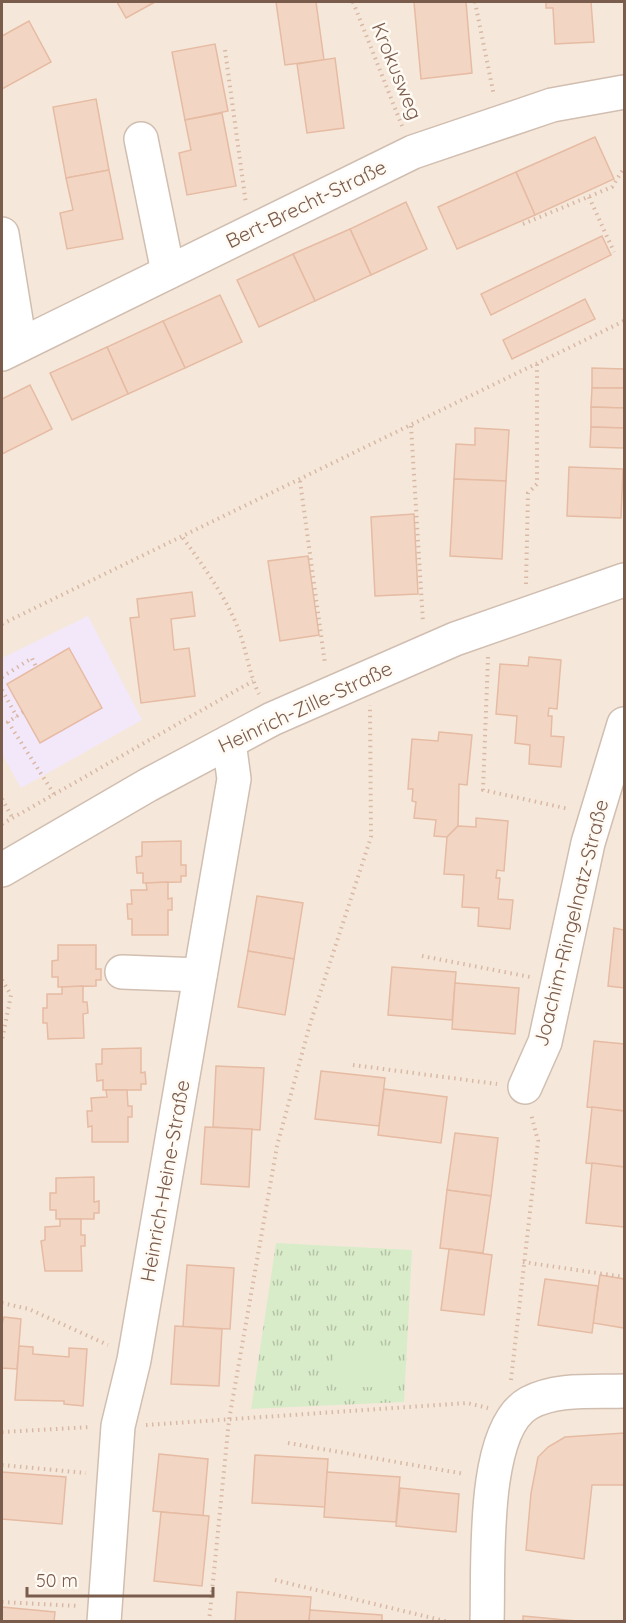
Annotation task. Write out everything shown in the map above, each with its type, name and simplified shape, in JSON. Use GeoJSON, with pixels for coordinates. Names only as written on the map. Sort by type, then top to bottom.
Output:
{"type":"FeatureCollection","features":[{"type":"Feature","properties":{"kind":"street","name":"Bert-Brecht-Straße"},"geometry":{"type":"LineString","coordinates":[[11,350],[413,152],[499,120],[552,105],[624,92]]}},
{"type":"Feature","properties":{"kind":"street"},"geometry":{"type":"LineString","coordinates":[[141,139],[168,272]]}},
{"type":"Feature","properties":{"kind":"street"},"geometry":{"type":"LineString","coordinates":[[2,234],[11,350]]}},
{"type":"Feature","properties":{"kind":"street","name":"Heinrich-Zille-Straße"},"geometry":{"type":"LineString","coordinates":[[2,870],[148,785],[272,719],[370,674],[488,627],[624,580]]}},
{"type":"Feature","properties":{"kind":"street","name":"Joachim-Ringelnatz-Straße"},"geometry":{"type":"LineString","coordinates":[[525,1087],[545,1041],[588,843],[624,724]]}},
{"type":"Feature","properties":{"kind":"street","name":"Heinrich-Heine-Straße"},"geometry":{"type":"LineString","coordinates":[[105,1615],[118,1426],[134,1360],[234,779],[229,742]]}},
{"type":"Feature","properties":{"kind":"street"},"geometry":{"type":"LineString","coordinates":[[122,972],[200,975]]}},
{"type":"Feature","properties":{"kind":"street"},"geometry":{"type":"LineString","coordinates":[[487,1622],[493,1478],[499,1444],[514,1415],[530,1403],[555,1394],[624,1391]]}},
{"type":"Feature","properties":{"kind":"path","name":"Krokusweg"},"geometry":{"type":"LineString","coordinates":[[353,2],[413,152]]}},
{"type":"Feature","properties":{"kind":"path"},"geometry":{"type":"LineString","coordinates":[[475,2],[499,120]]}},
{"type":"Feature","properties":{"kind":"path"},"geometry":{"type":"LineString","coordinates":[[225,50],[250,232]]}},
{"type":"Feature","properties":{"kind":"path"},"geometry":{"type":"LineString","coordinates":[[523,224],[612,187],[624,168]]}},
{"type":"Feature","properties":{"kind":"path"},"geometry":{"type":"LineString","coordinates":[[589,197],[614,252]]}},
{"type":"Feature","properties":{"kind":"path"},"geometry":{"type":"LineString","coordinates":[[2,624],[183,538],[624,321]]}},
{"type":"Feature","properties":{"kind":"path"},"geometry":{"type":"LineString","coordinates":[[525,615],[528,493],[537,484],[537,362]]}},
{"type":"Feature","properties":{"kind":"path"},"geometry":{"type":"LineString","coordinates":[[411,426],[425,652]]}},
{"type":"Feature","properties":{"kind":"path"},"geometry":{"type":"LineString","coordinates":[[300,481],[329,693]]}},
{"type":"Feature","properties":{"kind":"path"},"geometry":{"type":"LineString","coordinates":[[183,538],[202,564],[239,629],[253,681],[272,719]]}},
{"type":"Feature","properties":{"kind":"path"},"geometry":{"type":"LineString","coordinates":[[488,627],[483,790],[596,815]]}},
{"type":"Feature","properties":{"kind":"path"},"geometry":{"type":"LineString","coordinates":[[2,676],[32,658],[36,667]]}},
{"type":"Feature","properties":{"kind":"path"},"geometry":{"type":"LineString","coordinates":[[209,1622],[229,1420],[277,1146],[310,1024],[371,837],[370,674]]}},
{"type":"Feature","properties":{"kind":"path"},"geometry":{"type":"LineString","coordinates":[[2,824],[253,681]]}},
{"type":"Feature","properties":{"kind":"path"},"geometry":{"type":"LineString","coordinates":[[2,690],[16,717]]}},
{"type":"Feature","properties":{"kind":"path"},"geometry":{"type":"LineString","coordinates":[[2,725],[23,712]]}},
{"type":"Feature","properties":{"kind":"path"},"geometry":{"type":"LineString","coordinates":[[8,722],[54,794]]}},
{"type":"Feature","properties":{"kind":"path"},"geometry":{"type":"LineString","coordinates":[[2,799],[12,817]]}},
{"type":"Feature","properties":{"kind":"path"},"geometry":{"type":"LineString","coordinates":[[422,956],[558,982]]}},
{"type":"Feature","properties":{"kind":"path"},"geometry":{"type":"LineString","coordinates":[[2,980],[11,995],[2,1040]]}},
{"type":"Feature","properties":{"kind":"path"},"geometry":{"type":"LineString","coordinates":[[2,1432],[229,1420],[467,1403],[514,1415],[511,1383],[538,1141],[525,1087],[354,1065]]}},
{"type":"Feature","properties":{"kind":"path"},"geometry":{"type":"LineString","coordinates":[[523,1262],[624,1276]]}},
{"type":"Feature","properties":{"kind":"path"},"geometry":{"type":"LineString","coordinates":[[2,1303],[29,1309],[81,1331],[134,1360]]}},
{"type":"Feature","properties":{"kind":"path"},"geometry":{"type":"LineString","coordinates":[[288,1443],[493,1478]]}},
{"type":"Feature","properties":{"kind":"path"},"geometry":{"type":"LineString","coordinates":[[2,1465],[113,1475]]}},
{"type":"Feature","properties":{"kind":"path"},"geometry":{"type":"LineString","coordinates":[[275,1580],[449,1622]]}},
{"type":"Feature","properties":{"kind":"path"},"geometry":{"type":"LineString","coordinates":[[2,1602],[105,1615]]}},
{"type":"Feature","properties":{"kind":"shaded area"},"geometry":{"type":"Polygon","coordinates":[[[2,2],[624,2],[624,1621],[2,1621],[2,2]]]}},
{"type":"Feature","properties":{"kind":"shaded area"},"geometry":{"type":"Polygon","coordinates":[[[88,616],[142,720],[21,788],[2,754],[2,658],[88,616]]]}},
{"type":"Feature","properties":{"kind":"green space"},"geometry":{"type":"Polygon","coordinates":[[[276,1243],[412,1250],[404,1402],[251,1409],[276,1243]]]}},
{"type":"Feature","properties":{"kind":"green space"},"geometry":{"type":"Polygon","coordinates":[[[334,1353],[397,1353],[397,1387],[334,1387],[334,1353]]]}},
{"type":"Feature","properties":{"kind":"building"},"geometry":{"type":"Polygon","coordinates":[[[117,2],[155,2],[126,18],[117,2]]]}},
{"type":"Feature","properties":{"kind":"building"},"geometry":{"type":"Polygon","coordinates":[[[276,2],[316,2],[324,60],[285,65],[276,2]]]}},
{"type":"Feature","properties":{"kind":"building"},"geometry":{"type":"Polygon","coordinates":[[[414,2],[466,2],[472,73],[421,79],[414,2]]]}},
{"type":"Feature","properties":{"kind":"building"},"geometry":{"type":"Polygon","coordinates":[[[546,2],[591,2],[594,42],[555,44],[553,8],[546,8],[546,2]]]}},
{"type":"Feature","properties":{"kind":"building"},"geometry":{"type":"Polygon","coordinates":[[[29,21],[51,62],[2,89],[2,36],[29,21]]]}},
{"type":"Feature","properties":{"kind":"building"},"geometry":{"type":"Polygon","coordinates":[[[215,44],[228,111],[185,120],[172,52],[215,44]]]}},
{"type":"Feature","properties":{"kind":"building"},"geometry":{"type":"Polygon","coordinates":[[[335,58],[344,128],[307,133],[297,64],[335,58]]]}},
{"type":"Feature","properties":{"kind":"building"},"geometry":{"type":"Polygon","coordinates":[[[96,99],[109,170],[66,178],[53,107],[96,99]]]}},
{"type":"Feature","properties":{"kind":"building"},"geometry":{"type":"Polygon","coordinates":[[[222,113],[236,186],[187,195],[179,153],[191,150],[185,120],[222,113]]]}},
{"type":"Feature","properties":{"kind":"building"},"geometry":{"type":"Polygon","coordinates":[[[595,137],[614,179],[535,215],[516,172],[595,137]]]}},
{"type":"Feature","properties":{"kind":"building"},"geometry":{"type":"Polygon","coordinates":[[[109,170],[123,239],[67,249],[60,213],[73,210],[66,178],[109,170]]]}},
{"type":"Feature","properties":{"kind":"building"},"geometry":{"type":"Polygon","coordinates":[[[516,172],[535,215],[457,249],[438,207],[516,172]]]}},
{"type":"Feature","properties":{"kind":"building"},"geometry":{"type":"Polygon","coordinates":[[[406,202],[427,249],[371,275],[350,229],[406,202]]]}},
{"type":"Feature","properties":{"kind":"building"},"geometry":{"type":"Polygon","coordinates":[[[350,229],[371,275],[315,301],[293,254],[350,229]]]}},
{"type":"Feature","properties":{"kind":"building"},"geometry":{"type":"Polygon","coordinates":[[[602,236],[611,255],[491,315],[481,294],[602,236]]]}},
{"type":"Feature","properties":{"kind":"building"},"geometry":{"type":"Polygon","coordinates":[[[293,254],[315,301],[259,327],[237,280],[293,254]]]}},
{"type":"Feature","properties":{"kind":"building"},"geometry":{"type":"Polygon","coordinates":[[[220,295],[242,342],[185,368],[163,321],[220,295]]]}},
{"type":"Feature","properties":{"kind":"building"},"geometry":{"type":"Polygon","coordinates":[[[585,299],[595,319],[512,359],[503,340],[585,299]]]}},
{"type":"Feature","properties":{"kind":"building"},"geometry":{"type":"Polygon","coordinates":[[[163,321],[185,368],[128,394],[107,347],[163,321]]]}},
{"type":"Feature","properties":{"kind":"building"},"geometry":{"type":"Polygon","coordinates":[[[107,347],[128,394],[72,420],[50,373],[107,347]]]}},
{"type":"Feature","properties":{"kind":"building"},"geometry":{"type":"Polygon","coordinates":[[[592,368],[624,369],[624,388],[592,388],[592,368]]]}},
{"type":"Feature","properties":{"kind":"building"},"geometry":{"type":"Polygon","coordinates":[[[30,385],[52,429],[2,454],[2,399],[30,385]]]}},
{"type":"Feature","properties":{"kind":"building"},"geometry":{"type":"Polygon","coordinates":[[[592,388],[624,388],[624,408],[591,407],[592,388]]]}},
{"type":"Feature","properties":{"kind":"building"},"geometry":{"type":"Polygon","coordinates":[[[591,407],[624,408],[624,428],[591,427],[591,407]]]}},
{"type":"Feature","properties":{"kind":"building"},"geometry":{"type":"Polygon","coordinates":[[[591,427],[624,428],[624,448],[590,447],[591,427]]]}},
{"type":"Feature","properties":{"kind":"building"},"geometry":{"type":"Polygon","coordinates":[[[475,428],[509,430],[506,481],[454,479],[456,444],[475,445],[475,428]]]}},
{"type":"Feature","properties":{"kind":"building"},"geometry":{"type":"Polygon","coordinates":[[[569,467],[623,469],[621,518],[567,516],[569,467]]]}},
{"type":"Feature","properties":{"kind":"building"},"geometry":{"type":"Polygon","coordinates":[[[454,479],[506,481],[502,559],[450,556],[454,479]]]}},
{"type":"Feature","properties":{"kind":"building"},"geometry":{"type":"Polygon","coordinates":[[[414,514],[418,594],[375,596],[371,517],[414,514]]]}},
{"type":"Feature","properties":{"kind":"building"},"geometry":{"type":"Polygon","coordinates":[[[308,556],[319,635],[280,641],[268,561],[308,556]]]}},
{"type":"Feature","properties":{"kind":"building"},"geometry":{"type":"Polygon","coordinates":[[[192,592],[195,616],[171,619],[174,650],[189,648],[195,696],[141,703],[130,618],[139,617],[137,599],[192,592]]]}},
{"type":"Feature","properties":{"kind":"building"},"geometry":{"type":"Polygon","coordinates":[[[69,648],[102,708],[40,743],[7,684],[69,648]]]}},
{"type":"Feature","properties":{"kind":"building"},"geometry":{"type":"Polygon","coordinates":[[[529,657],[561,660],[557,709],[549,708],[548,716],[552,716],[551,736],[564,737],[561,767],[529,764],[530,745],[515,743],[517,716],[496,714],[500,664],[528,666],[529,657]]]}},
{"type":"Feature","properties":{"kind":"building"},"geometry":{"type":"Polygon","coordinates":[[[439,732],[472,735],[467,785],[459,784],[458,826],[447,837],[434,836],[436,820],[414,818],[416,802],[412,801],[413,789],[408,789],[412,739],[438,741],[439,732]]]}},
{"type":"Feature","properties":{"kind":"building"},"geometry":{"type":"Polygon","coordinates":[[[476,818],[508,821],[504,871],[497,870],[496,878],[500,878],[498,899],[513,900],[510,929],[478,926],[479,908],[462,907],[464,875],[444,874],[447,837],[458,826],[476,827],[476,818]]]}},
{"type":"Feature","properties":{"kind":"building"},"geometry":{"type":"Polygon","coordinates":[[[181,841],[181,865],[186,865],[186,876],[181,876],[181,882],[143,883],[143,873],[137,873],[136,857],[142,856],[142,842],[181,841]]]}},
{"type":"Feature","properties":{"kind":"building"},"geometry":{"type":"Polygon","coordinates":[[[168,882],[168,899],[172,898],[172,910],[168,910],[168,935],[132,935],[132,919],[128,919],[127,904],[132,904],[131,890],[147,890],[146,883],[168,882]]]}},
{"type":"Feature","properties":{"kind":"building"},"geometry":{"type":"Polygon","coordinates":[[[257,896],[303,903],[294,959],[248,951],[257,896]]]}},
{"type":"Feature","properties":{"kind":"building"},"geometry":{"type":"Polygon","coordinates":[[[614,928],[624,930],[624,988],[608,986],[614,928]]]}},
{"type":"Feature","properties":{"kind":"building"},"geometry":{"type":"Polygon","coordinates":[[[58,945],[96,945],[96,969],[101,969],[101,980],[96,980],[96,986],[58,987],[58,977],[52,977],[52,961],[58,960],[58,945]]]}},
{"type":"Feature","properties":{"kind":"building"},"geometry":{"type":"Polygon","coordinates":[[[248,951],[294,959],[285,1015],[238,1007],[248,951]]]}},
{"type":"Feature","properties":{"kind":"building"},"geometry":{"type":"Polygon","coordinates":[[[392,967],[456,972],[452,1020],[388,1015],[392,967]]]}},
{"type":"Feature","properties":{"kind":"building"},"geometry":{"type":"Polygon","coordinates":[[[455,983],[519,988],[515,1034],[452,1029],[455,983]]]}},
{"type":"Feature","properties":{"kind":"building"},"geometry":{"type":"Polygon","coordinates":[[[83,986],[83,1002],[87,1002],[88,1013],[83,1014],[84,1038],[48,1039],[47,1023],[43,1023],[43,1008],[47,1008],[47,994],[62,994],[62,987],[83,986]]]}},
{"type":"Feature","properties":{"kind":"building"},"geometry":{"type":"Polygon","coordinates":[[[594,1041],[624,1044],[624,1111],[587,1107],[594,1041]]]}},
{"type":"Feature","properties":{"kind":"building"},"geometry":{"type":"Polygon","coordinates":[[[141,1048],[141,1073],[145,1072],[146,1084],[141,1084],[141,1090],[103,1090],[103,1080],[97,1081],[96,1064],[102,1064],[102,1049],[141,1048]]]}},
{"type":"Feature","properties":{"kind":"building"},"geometry":{"type":"Polygon","coordinates":[[[216,1066],[264,1068],[260,1130],[213,1127],[216,1066]]]}},
{"type":"Feature","properties":{"kind":"building"},"geometry":{"type":"Polygon","coordinates":[[[321,1071],[385,1078],[379,1126],[315,1119],[321,1071]]]}},
{"type":"Feature","properties":{"kind":"building"},"geometry":{"type":"Polygon","coordinates":[[[384,1089],[447,1097],[441,1143],[378,1135],[384,1089]]]}},
{"type":"Feature","properties":{"kind":"building"},"geometry":{"type":"Polygon","coordinates":[[[106,1090],[127,1090],[128,1106],[132,1106],[132,1117],[128,1117],[128,1142],[92,1142],[92,1126],[88,1127],[87,1111],[92,1111],[91,1098],[107,1097],[106,1090]]]}},
{"type":"Feature","properties":{"kind":"building"},"geometry":{"type":"Polygon","coordinates":[[[592,1107],[624,1111],[624,1167],[586,1163],[592,1107]]]}},
{"type":"Feature","properties":{"kind":"building"},"geometry":{"type":"Polygon","coordinates":[[[205,1127],[252,1129],[249,1187],[201,1184],[205,1127]]]}},
{"type":"Feature","properties":{"kind":"building"},"geometry":{"type":"Polygon","coordinates":[[[455,1133],[498,1138],[491,1196],[447,1190],[455,1133]]]}},
{"type":"Feature","properties":{"kind":"building"},"geometry":{"type":"Polygon","coordinates":[[[592,1163],[624,1167],[624,1227],[586,1223],[592,1163]]]}},
{"type":"Feature","properties":{"kind":"building"},"geometry":{"type":"Polygon","coordinates":[[[94,1177],[94,1202],[99,1201],[99,1213],[94,1213],[94,1219],[56,1219],[56,1210],[50,1210],[50,1193],[56,1193],[56,1178],[94,1177]]]}},
{"type":"Feature","properties":{"kind":"building"},"geometry":{"type":"Polygon","coordinates":[[[447,1190],[491,1196],[483,1253],[440,1248],[447,1190]]]}},
{"type":"Feature","properties":{"kind":"building"},"geometry":{"type":"Polygon","coordinates":[[[60,1219],[81,1219],[81,1235],[85,1235],[85,1246],[81,1246],[82,1271],[45,1271],[41,1241],[45,1240],[45,1227],[60,1226],[60,1219]]]}},
{"type":"Feature","properties":{"kind":"building"},"geometry":{"type":"Polygon","coordinates":[[[449,1249],[492,1255],[484,1315],[441,1310],[449,1249]]]}},
{"type":"Feature","properties":{"kind":"building"},"geometry":{"type":"Polygon","coordinates":[[[187,1265],[234,1268],[230,1329],[183,1327],[187,1265]]]}},
{"type":"Feature","properties":{"kind":"building"},"geometry":{"type":"Polygon","coordinates":[[[600,1275],[624,1279],[624,1328],[593,1323],[600,1275]]]}},
{"type":"Feature","properties":{"kind":"building"},"geometry":{"type":"Polygon","coordinates":[[[545,1279],[598,1286],[592,1333],[538,1325],[545,1279]]]}},
{"type":"Feature","properties":{"kind":"building"},"geometry":{"type":"Polygon","coordinates":[[[4,1317],[21,1319],[17,1369],[2,1368],[4,1317]]]}},
{"type":"Feature","properties":{"kind":"building"},"geometry":{"type":"Polygon","coordinates":[[[175,1326],[222,1329],[219,1386],[171,1384],[175,1326]]]}},
{"type":"Feature","properties":{"kind":"building"},"geometry":{"type":"Polygon","coordinates":[[[19,1346],[33,1347],[33,1354],[69,1357],[69,1348],[87,1349],[83,1406],[64,1404],[64,1401],[15,1400],[19,1346]]]}},
{"type":"Feature","properties":{"kind":"building"},"geometry":{"type":"Polygon","coordinates":[[[624,1433],[624,1485],[592,1485],[584,1559],[526,1550],[531,1493],[538,1457],[548,1447],[565,1437],[624,1433]]]}},
{"type":"Feature","properties":{"kind":"building"},"geometry":{"type":"Polygon","coordinates":[[[159,1454],[208,1459],[203,1516],[153,1511],[159,1454]]]}},
{"type":"Feature","properties":{"kind":"building"},"geometry":{"type":"Polygon","coordinates":[[[255,1455],[328,1459],[325,1507],[252,1503],[255,1455]]]}},
{"type":"Feature","properties":{"kind":"building"},"geometry":{"type":"Polygon","coordinates":[[[2,1472],[66,1477],[62,1524],[2,1519],[2,1472]]]}},
{"type":"Feature","properties":{"kind":"building"},"geometry":{"type":"Polygon","coordinates":[[[327,1472],[400,1477],[396,1522],[324,1517],[327,1472]]]}},
{"type":"Feature","properties":{"kind":"building"},"geometry":{"type":"Polygon","coordinates":[[[400,1488],[459,1494],[456,1532],[396,1526],[400,1488]]]}},
{"type":"Feature","properties":{"kind":"building"},"geometry":{"type":"Polygon","coordinates":[[[161,1512],[209,1516],[202,1586],[154,1581],[161,1512]]]}},
{"type":"Feature","properties":{"kind":"building"},"geometry":{"type":"Polygon","coordinates":[[[237,1592],[311,1597],[309,1622],[235,1622],[237,1592]]]}},
{"type":"Feature","properties":{"kind":"building"},"geometry":{"type":"Polygon","coordinates":[[[2,1607],[55,1612],[54,1622],[2,1622],[2,1607]]]}},
{"type":"Feature","properties":{"kind":"building"},"geometry":{"type":"Polygon","coordinates":[[[310,1610],[382,1615],[382,1622],[309,1622],[310,1610]]]}},
{"type":"Feature","properties":{"kind":"building"},"geometry":{"type":"Polygon","coordinates":[[[523,1616],[576,1621],[576,1622],[523,1622],[523,1616]]]}}]}
